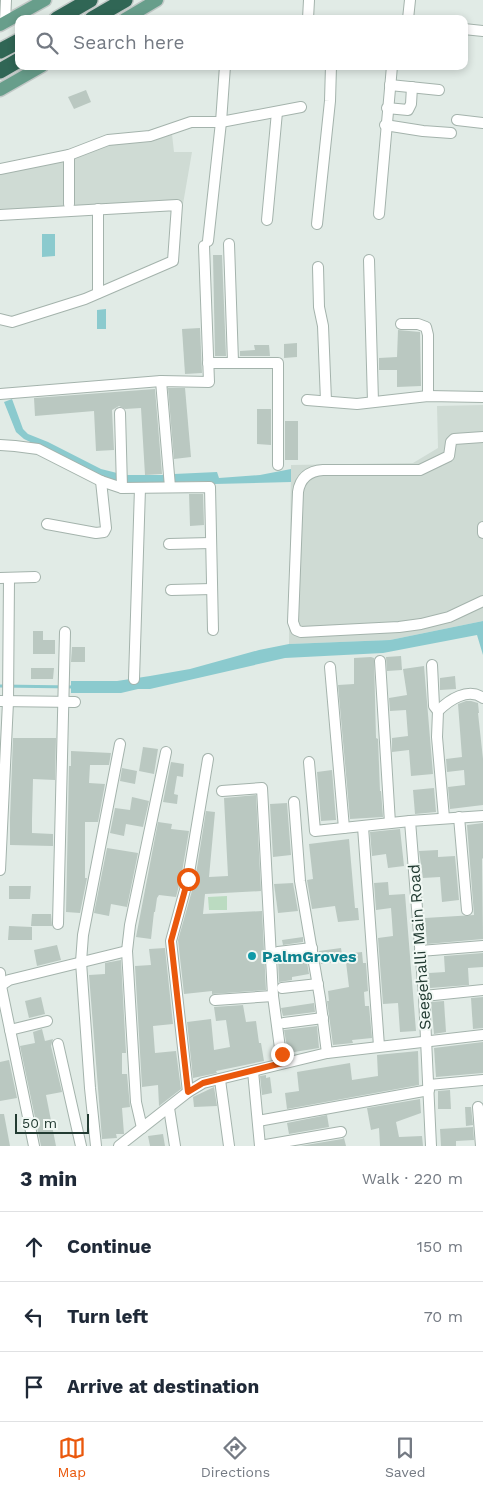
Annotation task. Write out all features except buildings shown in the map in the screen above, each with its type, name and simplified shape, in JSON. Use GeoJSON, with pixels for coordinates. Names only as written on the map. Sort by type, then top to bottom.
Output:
{"type":"FeatureCollection","features":[{"type":"Feature","properties":{"kind":"highway"},"geometry":{"type":"LineString","coordinates":[[64,15],[90,0]]}},
{"type":"Feature","properties":{"kind":"highway"},"geometry":{"type":"LineString","coordinates":[[99,15],[125,0]]}},
{"type":"Feature","properties":{"kind":"highway"},"geometry":{"type":"LineString","coordinates":[[0,51],[15,42]]}},
{"type":"Feature","properties":{"kind":"highway"},"geometry":{"type":"LineString","coordinates":[[0,71],[15,62]]}},
{"type":"Feature","properties":{"kind":"main road"},"geometry":{"type":"LineString","coordinates":[[17,15],[45,0]]}},
{"type":"Feature","properties":{"kind":"main road"},"geometry":{"type":"LineString","coordinates":[[132,15],[158,0]]}},
{"type":"Feature","properties":{"kind":"main road"},"geometry":{"type":"LineString","coordinates":[[2,23],[15,16]]}},
{"type":"Feature","properties":{"kind":"main road"},"geometry":{"type":"LineString","coordinates":[[0,90],[35,70]]}},
{"type":"Feature","properties":{"kind":"street"},"geometry":{"type":"LineString","coordinates":[[2,23],[6,0]]}},
{"type":"Feature","properties":{"kind":"street"},"geometry":{"type":"LineString","coordinates":[[308,15],[309,0]]}},
{"type":"Feature","properties":{"kind":"street"},"geometry":{"type":"LineString","coordinates":[[408,15],[410,0]]}},
{"type":"Feature","properties":{"kind":"street"},"geometry":{"type":"LineString","coordinates":[[468,29],[483,31]]}},
{"type":"Feature","properties":{"kind":"street"},"geometry":{"type":"LineString","coordinates":[[0,394],[161,381],[209,382],[206,243],[221,122],[225,70]]}},
{"type":"Feature","properties":{"kind":"street"},"geometry":{"type":"LineString","coordinates":[[317,224],[330,101],[331,70]]}},
{"type":"Feature","properties":{"kind":"street"},"geometry":{"type":"LineString","coordinates":[[379,214],[385,125],[392,70]]}},
{"type":"Feature","properties":{"kind":"street"},"geometry":{"type":"LineString","coordinates":[[390,85],[439,90]]}},
{"type":"Feature","properties":{"kind":"street"},"geometry":{"type":"LineString","coordinates":[[387,108],[408,110],[411,104],[412,87]]}},
{"type":"Feature","properties":{"kind":"street"},"geometry":{"type":"LineString","coordinates":[[0,169],[69,154],[108,140],[150,136],[191,122],[221,122],[301,107]]}},
{"type":"Feature","properties":{"kind":"street"},"geometry":{"type":"LineString","coordinates":[[267,220],[277,112]]}},
{"type":"Feature","properties":{"kind":"street"},"geometry":{"type":"LineString","coordinates":[[457,120],[483,123]]}},
{"type":"Feature","properties":{"kind":"street"},"geometry":{"type":"LineString","coordinates":[[385,125],[451,133]]}},
{"type":"Feature","properties":{"kind":"street"},"geometry":{"type":"LineString","coordinates":[[69,154],[69,204]]}},
{"type":"Feature","properties":{"kind":"street"},"geometry":{"type":"LineString","coordinates":[[0,215],[177,205],[173,261],[85,299],[0,327]]}},
{"type":"Feature","properties":{"kind":"street"},"geometry":{"type":"LineString","coordinates":[[98,209],[98,293]]}},
{"type":"Feature","properties":{"kind":"street"},"geometry":{"type":"LineString","coordinates":[[229,244],[233,362]]}},
{"type":"Feature","properties":{"kind":"street"},"geometry":{"type":"LineString","coordinates":[[369,260],[373,402]]}},
{"type":"Feature","properties":{"kind":"street"},"geometry":{"type":"LineString","coordinates":[[318,267],[326,401]]}},
{"type":"Feature","properties":{"kind":"street"},"geometry":{"type":"LineString","coordinates":[[0,319],[12,322]]}},
{"type":"Feature","properties":{"kind":"street"},"geometry":{"type":"LineString","coordinates":[[401,324],[418,324],[426,327],[428,335],[428,396]]}},
{"type":"Feature","properties":{"kind":"street"},"geometry":{"type":"LineString","coordinates":[[208,363],[278,363],[278,465]]}},
{"type":"Feature","properties":{"kind":"street"},"geometry":{"type":"LineString","coordinates":[[161,381],[170,487]]}},
{"type":"Feature","properties":{"kind":"street"},"geometry":{"type":"LineString","coordinates":[[307,400],[357,404],[428,396],[483,397]]}},
{"type":"Feature","properties":{"kind":"street"},"geometry":{"type":"LineString","coordinates":[[120,413],[122,488]]}},
{"type":"Feature","properties":{"kind":"street"},"geometry":{"type":"LineString","coordinates":[[483,437],[454,439],[451,442],[448,456],[420,470],[323,470],[310,472],[304,476],[298,492],[294,622],[296,630],[302,632],[399,627],[449,617],[483,601]]}},
{"type":"Feature","properties":{"kind":"street"},"geometry":{"type":"LineString","coordinates":[[0,445],[38,449],[101,481],[122,488],[210,487],[213,630]]}},
{"type":"Feature","properties":{"kind":"street"},"geometry":{"type":"LineString","coordinates":[[47,524],[96,534],[104,532],[106,528],[101,481]]}},
{"type":"Feature","properties":{"kind":"street"},"geometry":{"type":"LineString","coordinates":[[134,679],[140,488]]}},
{"type":"Feature","properties":{"kind":"street"},"geometry":{"type":"LineString","coordinates":[[483,527],[483,533]]}},
{"type":"Feature","properties":{"kind":"street"},"geometry":{"type":"LineString","coordinates":[[169,544],[211,543]]}},
{"type":"Feature","properties":{"kind":"street"},"geometry":{"type":"LineString","coordinates":[[0,870],[4,702],[8,681],[5,579],[34,577]]}},
{"type":"Feature","properties":{"kind":"street"},"geometry":{"type":"LineString","coordinates":[[171,590],[212,589]]}},
{"type":"Feature","properties":{"kind":"street"},"geometry":{"type":"LineString","coordinates":[[58,924],[70,702],[64,682],[65,632]]}},
{"type":"Feature","properties":{"kind":"street"},"geometry":{"type":"LineString","coordinates":[[380,661],[390,823]]}},
{"type":"Feature","properties":{"kind":"street"},"geometry":{"type":"LineString","coordinates":[[432,665],[434,706],[438,711],[437,737],[444,818]]}},
{"type":"Feature","properties":{"kind":"street"},"geometry":{"type":"LineString","coordinates":[[330,667],[344,828]]}},
{"type":"Feature","properties":{"kind":"street"},"geometry":{"type":"LineString","coordinates":[[438,711],[459,696],[478,695],[483,698]]}},
{"type":"Feature","properties":{"kind":"street"},"geometry":{"type":"LineString","coordinates":[[4,702],[70,702]]}},
{"type":"Feature","properties":{"kind":"street"},"geometry":{"type":"LineString","coordinates":[[96,1146],[90,1088],[82,962],[83,935],[120,744]]}},
{"type":"Feature","properties":{"kind":"street"},"geometry":{"type":"LineString","coordinates":[[142,1128],[136,1102],[127,951],[130,925],[166,752]]}},
{"type":"Feature","properties":{"kind":"street"},"geometry":{"type":"LineString","coordinates":[[188,1092],[171,941],[188,879],[208,760]]}},
{"type":"Feature","properties":{"kind":"street"},"geometry":{"type":"LineString","coordinates":[[309,762],[315,831],[410,821],[483,816]]}},
{"type":"Feature","properties":{"kind":"street"},"geometry":{"type":"LineString","coordinates":[[222,790],[262,788],[273,996],[282,1063]]}},
{"type":"Feature","properties":{"kind":"street"},"geometry":{"type":"LineString","coordinates":[[294,802],[300,881],[318,984],[327,1053]]}},
{"type":"Feature","properties":{"kind":"street"},"geometry":{"type":"LineString","coordinates":[[459,817],[467,910]]}},
{"type":"Feature","properties":{"kind":"street","name":"Seegehalli Main Road"},"geometry":{"type":"LineString","coordinates":[[410,821],[424,996],[431,1146]]}},
{"type":"Feature","properties":{"kind":"street"},"geometry":{"type":"LineString","coordinates":[[363,827],[379,1046]]}},
{"type":"Feature","properties":{"kind":"street"},"geometry":{"type":"LineString","coordinates":[[420,952],[483,946]]}},
{"type":"Feature","properties":{"kind":"street"},"geometry":{"type":"LineString","coordinates":[[278,952],[312,948]]}},
{"type":"Feature","properties":{"kind":"street"},"geometry":{"type":"LineString","coordinates":[[0,986],[8,980],[127,951]]}},
{"type":"Feature","properties":{"kind":"street"},"geometry":{"type":"LineString","coordinates":[[0,973],[0,986],[34,1146]]}},
{"type":"Feature","properties":{"kind":"street"},"geometry":{"type":"LineString","coordinates":[[282,988],[318,984]]}},
{"type":"Feature","properties":{"kind":"street"},"geometry":{"type":"LineString","coordinates":[[424,996],[483,990]]}},
{"type":"Feature","properties":{"kind":"street"},"geometry":{"type":"LineString","coordinates":[[215,1000],[273,996]]}},
{"type":"Feature","properties":{"kind":"street"},"geometry":{"type":"LineString","coordinates":[[284,1023],[323,1018]]}},
{"type":"Feature","properties":{"kind":"street"},"geometry":{"type":"LineString","coordinates":[[10,1030],[47,1021]]}},
{"type":"Feature","properties":{"kind":"street"},"geometry":{"type":"LineString","coordinates":[[119,1146],[188,1092],[203,1083],[327,1053],[483,1035]]}},
{"type":"Feature","properties":{"kind":"street"},"geometry":{"type":"LineString","coordinates":[[58,1044],[81,1146]]}},
{"type":"Feature","properties":{"kind":"street"},"geometry":{"type":"LineString","coordinates":[[253,1071],[260,1146],[341,1132]]}},
{"type":"Feature","properties":{"kind":"street"},"geometry":{"type":"LineString","coordinates":[[220,1080],[229,1146]]}},
{"type":"Feature","properties":{"kind":"street"},"geometry":{"type":"LineString","coordinates":[[258,1121],[429,1088],[483,1080]]}},
{"type":"Feature","properties":{"kind":"street"},"geometry":{"type":"LineString","coordinates":[[478,1107],[481,1146]]}},
{"type":"Feature","properties":{"kind":"street"},"geometry":{"type":"LineString","coordinates":[[169,1108],[175,1146]]}},
{"type":"Feature","properties":{"kind":"shaded area"},"geometry":{"type":"Polygon","coordinates":[[[172,134],[174,152],[192,152],[183,204],[0,210],[0,172],[117,143],[151,142],[172,134]]]}},
{"type":"Feature","properties":{"kind":"shaded area"},"geometry":{"type":"Polygon","coordinates":[[[483,405],[483,621],[390,640],[289,644],[291,465],[413,463],[438,448],[437,406],[483,405]]]}},
{"type":"Feature","properties":{"kind":"green space"},"geometry":{"type":"Polygon","coordinates":[[[227,896],[227,910],[209,910],[208,897],[227,896]]]}},
{"type":"Feature","properties":{"kind":"water"},"geometry":{"type":"Polygon","coordinates":[[[42,234],[55,234],[55,256],[42,257],[42,234]]]}},
{"type":"Feature","properties":{"kind":"water"},"geometry":{"type":"Polygon","coordinates":[[[106,309],[106,329],[97,329],[97,310],[106,309]]]}},
{"type":"Feature","properties":{"kind":"water"},"geometry":{"type":"Polygon","coordinates":[[[12,399],[23,429],[28,434],[101,469],[117,473],[116,481],[105,478],[24,439],[16,432],[4,402],[12,399]]]}},
{"type":"Feature","properties":{"kind":"water"},"geometry":{"type":"Polygon","coordinates":[[[291,469],[291,482],[214,484],[207,481],[174,482],[174,474],[217,472],[219,478],[260,475],[291,469]]]}},
{"type":"Feature","properties":{"kind":"water"},"geometry":{"type":"Polygon","coordinates":[[[127,475],[164,475],[164,482],[127,482],[127,475]]]}},
{"type":"Feature","properties":{"kind":"water"},"geometry":{"type":"Polygon","coordinates":[[[483,621],[483,655],[477,635],[383,653],[285,658],[150,689],[138,689],[121,693],[71,693],[71,681],[117,681],[190,669],[259,650],[289,644],[390,640],[483,621]]]}},
{"type":"Feature","properties":{"kind":"waterway"},"geometry":{"type":"LineString","coordinates":[[0,686],[74,687]]}},
{"type":"Feature","properties":{"kind":"place","name":"PalmGroves"},"geometry":{"type":"Point","coordinates":[252,956]}},
{"type":"Feature","properties":{"kind":"route"},"geometry":{"type":"LineString","coordinates":[[188,879],[171,941],[188,1092],[203,1083],[282,1063],[282,1054]]}}]}
